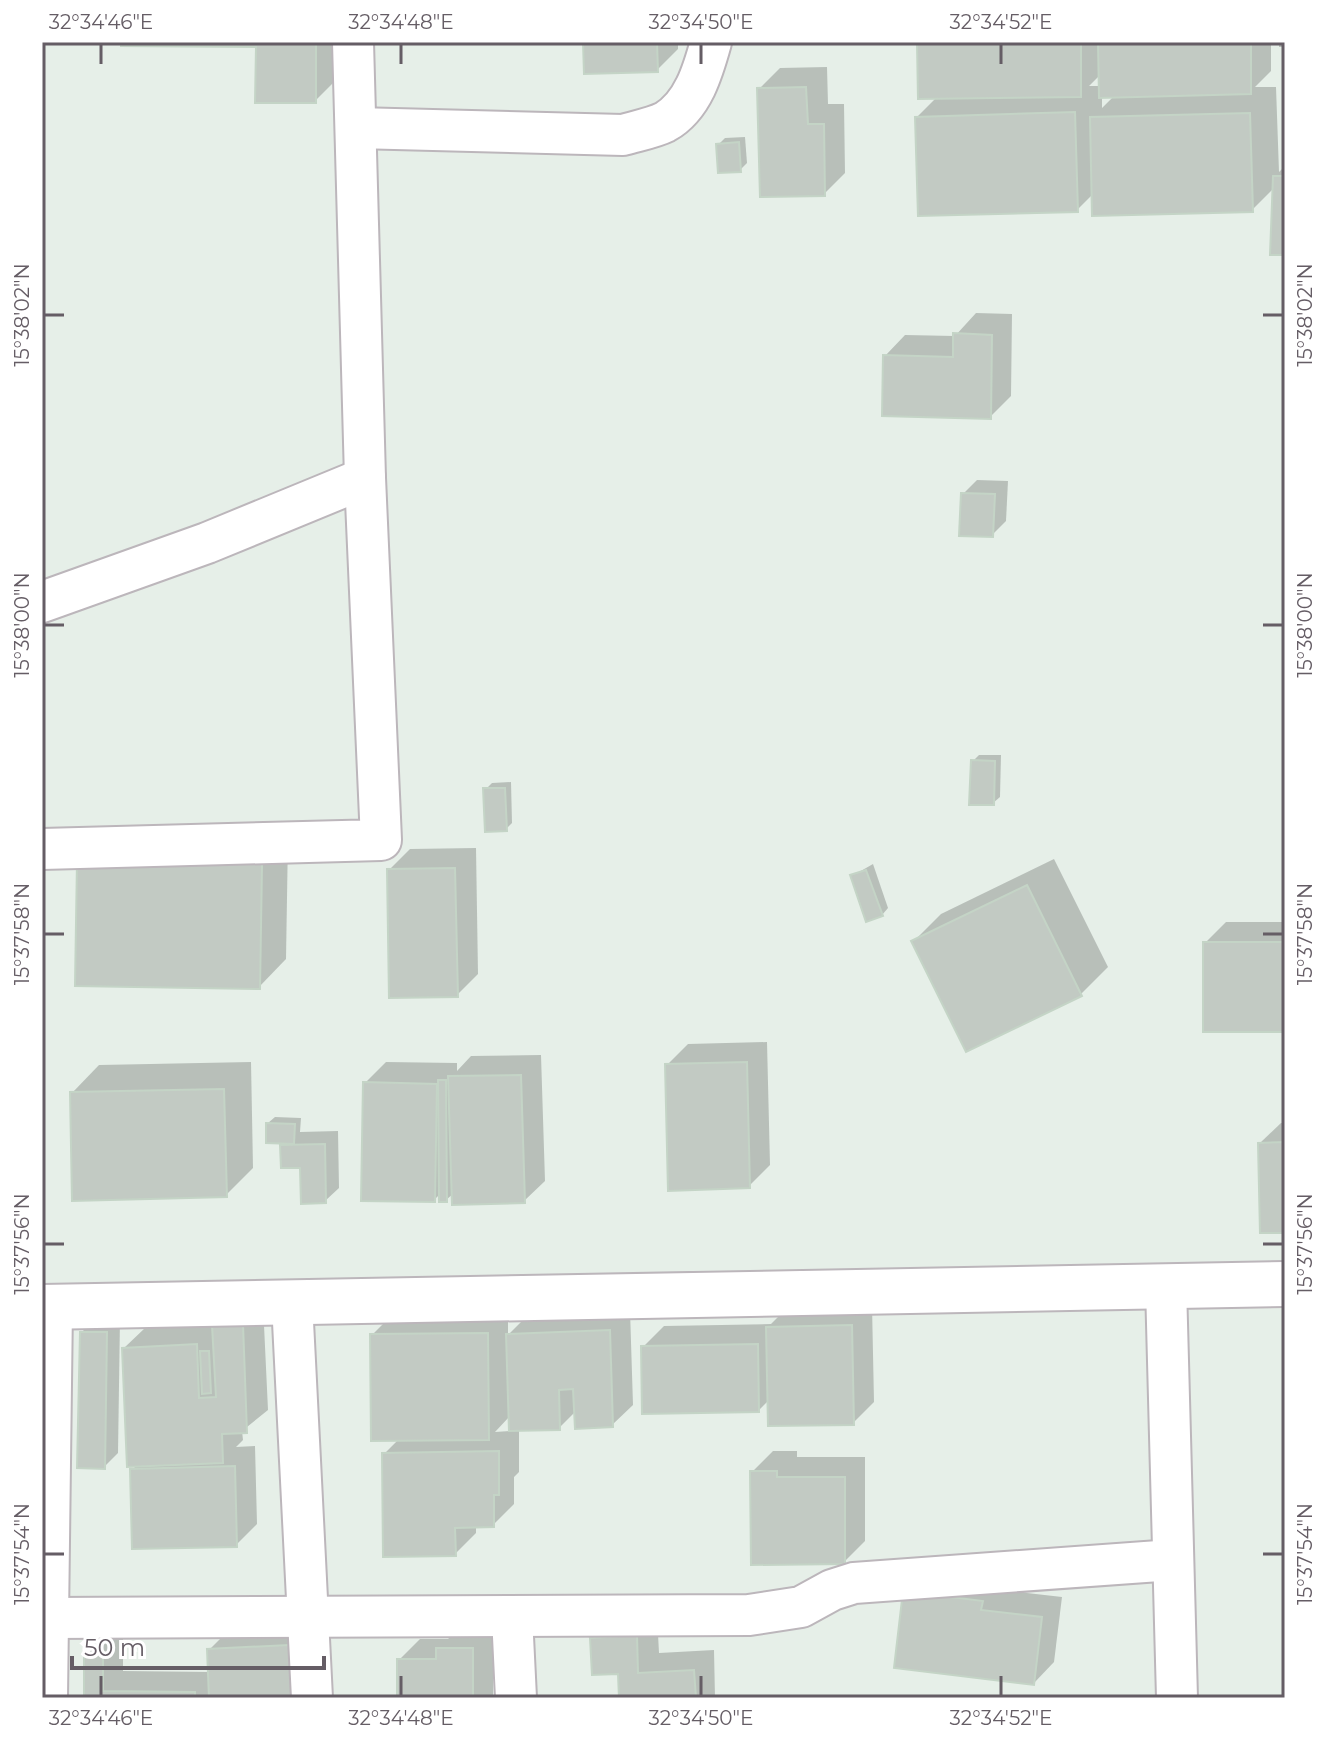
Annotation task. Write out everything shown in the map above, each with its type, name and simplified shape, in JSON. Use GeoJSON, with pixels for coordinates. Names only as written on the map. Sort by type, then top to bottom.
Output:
{"type":"FeatureCollection","features":[{"type":"Feature","properties":{"kind":"street"},"geometry":{"type":"LineString","coordinates":[[42,849],[381,840],[365,478],[353,42]]}},
{"type":"Feature","properties":{"kind":"street"},"geometry":{"type":"LineString","coordinates":[[356,128],[623,135],[665,122],[687,102],[703,72],[711,42]]}},
{"type":"Feature","properties":{"kind":"street"},"geometry":{"type":"LineString","coordinates":[[42,602],[207,543],[365,478]]}},
{"type":"Feature","properties":{"kind":"street"},"geometry":{"type":"LineString","coordinates":[[47,1698],[47,1306],[1285,1284]]}},
{"type":"Feature","properties":{"kind":"street"},"geometry":{"type":"LineString","coordinates":[[1166,1286],[1177,1698]]}},
{"type":"Feature","properties":{"kind":"street"},"geometry":{"type":"LineString","coordinates":[[292,1302],[312,1698]]}},
{"type":"Feature","properties":{"kind":"street"},"geometry":{"type":"LineString","coordinates":[[48,1618],[749,1615],[801,1607],[832,1590],[854,1583],[1173,1560]]}},
{"type":"Feature","properties":{"kind":"street"},"geometry":{"type":"LineString","coordinates":[[512,1616],[516,1698]]}},
{"type":"Feature","properties":{"kind":"building"},"geometry":{"type":"Polygon","coordinates":[[[121,42],[316,42],[316,103],[255,103],[256,47],[121,46],[121,42]]]}},
{"type":"Feature","properties":{"kind":"building"},"geometry":{"type":"Polygon","coordinates":[[[583,42],[657,42],[658,72],[584,74],[583,42]]]}},
{"type":"Feature","properties":{"kind":"building"},"geometry":{"type":"Polygon","coordinates":[[[917,42],[1081,42],[1081,97],[918,99],[917,42]]]}},
{"type":"Feature","properties":{"kind":"building"},"geometry":{"type":"Polygon","coordinates":[[[1098,42],[1251,42],[1251,94],[1099,98],[1098,42]]]}},
{"type":"Feature","properties":{"kind":"building"},"geometry":{"type":"Polygon","coordinates":[[[806,87],[808,124],[824,124],[825,196],[760,197],[757,88],[806,87]]]}},
{"type":"Feature","properties":{"kind":"building"},"geometry":{"type":"Polygon","coordinates":[[[1075,112],[1078,212],[918,216],[915,117],[1075,112]]]}},
{"type":"Feature","properties":{"kind":"building"},"geometry":{"type":"Polygon","coordinates":[[[1250,113],[1253,212],[1092,216],[1090,117],[1250,113]]]}},
{"type":"Feature","properties":{"kind":"building"},"geometry":{"type":"Polygon","coordinates":[[[739,142],[741,172],[718,173],[716,144],[739,142]]]}},
{"type":"Feature","properties":{"kind":"building"},"geometry":{"type":"Polygon","coordinates":[[[1273,176],[1285,176],[1285,255],[1270,255],[1273,176]]]}},
{"type":"Feature","properties":{"kind":"building"},"geometry":{"type":"Polygon","coordinates":[[[953,333],[992,335],[991,419],[882,416],[883,355],[953,357],[953,333]]]}},
{"type":"Feature","properties":{"kind":"building"},"geometry":{"type":"Polygon","coordinates":[[[961,493],[995,494],[993,537],[959,536],[961,493]]]}},
{"type":"Feature","properties":{"kind":"building"},"geometry":{"type":"Polygon","coordinates":[[[971,760],[995,761],[994,805],[969,805],[971,760]]]}},
{"type":"Feature","properties":{"kind":"building"},"geometry":{"type":"Polygon","coordinates":[[[483,788],[505,788],[507,831],[485,832],[483,788]]]}},
{"type":"Feature","properties":{"kind":"building"},"geometry":{"type":"Polygon","coordinates":[[[77,861],[262,864],[260,989],[75,986],[77,861]]]}},
{"type":"Feature","properties":{"kind":"building"},"geometry":{"type":"Polygon","coordinates":[[[455,868],[458,997],[389,998],[387,869],[455,868]]]}},
{"type":"Feature","properties":{"kind":"building"},"geometry":{"type":"Polygon","coordinates":[[[866,870],[883,916],[866,922],[850,875],[866,870]]]}},
{"type":"Feature","properties":{"kind":"building"},"geometry":{"type":"Polygon","coordinates":[[[1027,885],[1082,996],[966,1052],[911,941],[1027,885]]]}},
{"type":"Feature","properties":{"kind":"building"},"geometry":{"type":"Polygon","coordinates":[[[1203,942],[1285,942],[1285,1032],[1203,1032],[1203,942]]]}},
{"type":"Feature","properties":{"kind":"building"},"geometry":{"type":"Polygon","coordinates":[[[747,1062],[750,1188],[668,1191],[665,1064],[747,1062]]]}},
{"type":"Feature","properties":{"kind":"building"},"geometry":{"type":"Polygon","coordinates":[[[521,1075],[525,1203],[452,1205],[448,1076],[521,1075]]]}},
{"type":"Feature","properties":{"kind":"building"},"geometry":{"type":"Polygon","coordinates":[[[438,1080],[446,1080],[447,1202],[439,1202],[438,1080]]]}},
{"type":"Feature","properties":{"kind":"building"},"geometry":{"type":"Polygon","coordinates":[[[363,1082],[437,1084],[435,1202],[361,1201],[363,1082]]]}},
{"type":"Feature","properties":{"kind":"building"},"geometry":{"type":"Polygon","coordinates":[[[224,1089],[227,1197],[72,1201],[70,1092],[224,1089]]]}},
{"type":"Feature","properties":{"kind":"building"},"geometry":{"type":"Polygon","coordinates":[[[266,1123],[295,1124],[294,1144],[266,1143],[266,1123]]]}},
{"type":"Feature","properties":{"kind":"building"},"geometry":{"type":"Polygon","coordinates":[[[1285,1142],[1285,1233],[1260,1233],[1258,1143],[1285,1142]]]}},
{"type":"Feature","properties":{"kind":"building"},"geometry":{"type":"Polygon","coordinates":[[[325,1144],[326,1203],[301,1204],[300,1168],[281,1168],[280,1145],[325,1144]]]}},
{"type":"Feature","properties":{"kind":"building"},"geometry":{"type":"Polygon","coordinates":[[[243,1324],[247,1433],[222,1434],[223,1463],[127,1467],[122,1348],[197,1344],[199,1398],[216,1397],[212,1325],[243,1324]]]}},
{"type":"Feature","properties":{"kind":"building"},"geometry":{"type":"Polygon","coordinates":[[[852,1325],[854,1425],[768,1426],[766,1327],[852,1325]]]}},
{"type":"Feature","properties":{"kind":"building"},"geometry":{"type":"Polygon","coordinates":[[[610,1330],[613,1427],[575,1429],[573,1389],[559,1390],[560,1430],[509,1431],[506,1334],[610,1330]]]}},
{"type":"Feature","properties":{"kind":"building"},"geometry":{"type":"Polygon","coordinates":[[[80,1332],[107,1332],[105,1469],[77,1468],[80,1332]]]}},
{"type":"Feature","properties":{"kind":"building"},"geometry":{"type":"Polygon","coordinates":[[[488,1333],[489,1440],[371,1441],[370,1334],[488,1333]]]}},
{"type":"Feature","properties":{"kind":"building"},"geometry":{"type":"Polygon","coordinates":[[[758,1344],[759,1412],[642,1414],[641,1346],[758,1344]]]}},
{"type":"Feature","properties":{"kind":"building"},"geometry":{"type":"Polygon","coordinates":[[[200,1351],[209,1351],[211,1393],[202,1394],[200,1351]]]}},
{"type":"Feature","properties":{"kind":"building"},"geometry":{"type":"Polygon","coordinates":[[[499,1451],[499,1495],[494,1495],[494,1527],[455,1528],[456,1556],[383,1557],[382,1453],[499,1451]]]}},
{"type":"Feature","properties":{"kind":"building"},"geometry":{"type":"Polygon","coordinates":[[[235,1466],[237,1547],[132,1549],[130,1469],[235,1466]]]}},
{"type":"Feature","properties":{"kind":"building"},"geometry":{"type":"Polygon","coordinates":[[[750,1471],[777,1471],[777,1477],[845,1477],[845,1564],[751,1565],[750,1471]]]}},
{"type":"Feature","properties":{"kind":"building"},"geometry":{"type":"Polygon","coordinates":[[[903,1591],[983,1601],[981,1610],[1042,1617],[1034,1685],[894,1668],[903,1591]]]}},
{"type":"Feature","properties":{"kind":"building"},"geometry":{"type":"Polygon","coordinates":[[[637,1635],[638,1673],[694,1670],[696,1698],[619,1698],[618,1674],[592,1675],[590,1638],[637,1635]]]}},
{"type":"Feature","properties":{"kind":"building"},"geometry":{"type":"Polygon","coordinates":[[[289,1645],[292,1698],[209,1698],[207,1649],[289,1645]]]}},
{"type":"Feature","properties":{"kind":"building"},"geometry":{"type":"Polygon","coordinates":[[[436,1648],[473,1648],[473,1698],[397,1698],[397,1659],[436,1659],[436,1648]]]}},
{"type":"Feature","properties":{"kind":"building"},"geometry":{"type":"Polygon","coordinates":[[[84,1654],[103,1654],[103,1691],[195,1692],[195,1698],[84,1698],[84,1654]]]}}]}
